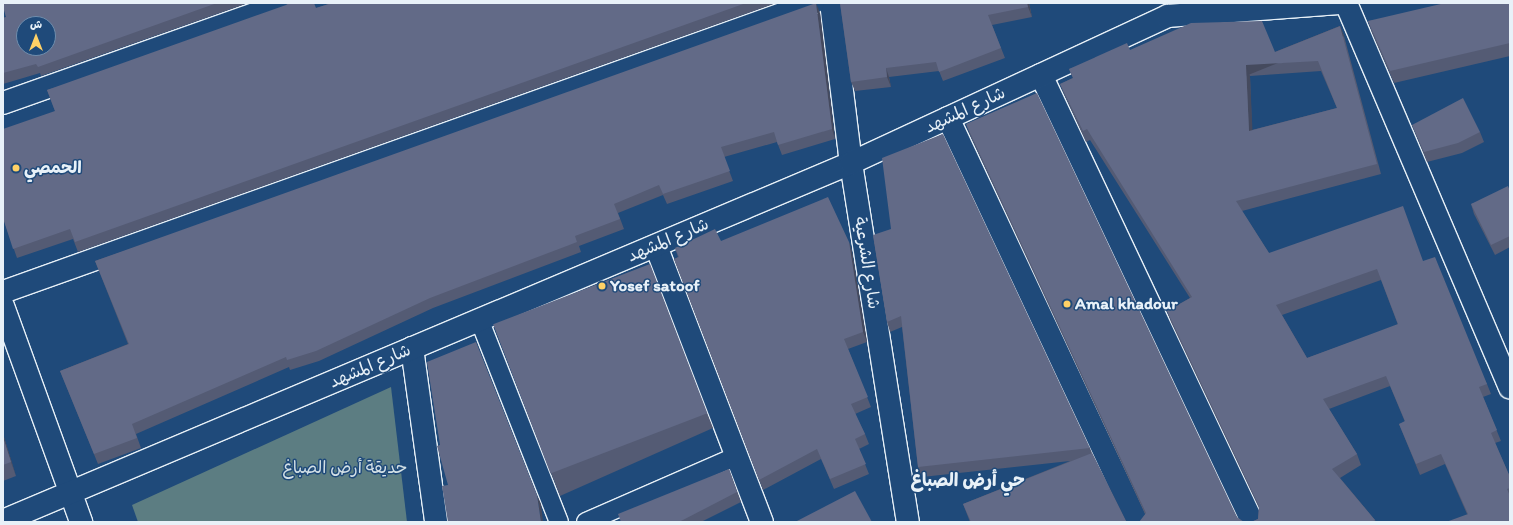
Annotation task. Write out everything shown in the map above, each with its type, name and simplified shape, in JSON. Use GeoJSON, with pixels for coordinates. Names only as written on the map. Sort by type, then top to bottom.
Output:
{"type":"FeatureCollection","features":[{"type":"Feature","properties":{"kind":"street"},"geometry":{"type":"LineString","coordinates":[[3,103],[285,3]]}},
{"type":"Feature","properties":{"kind":"street"},"geometry":{"type":"LineString","coordinates":[[3,292],[813,3]]}},
{"type":"Feature","properties":{"kind":"street","name":"شارع الشرعية"},"geometry":{"type":"LineString","coordinates":[[831,3],[851,163],[908,522]]}},
{"type":"Feature","properties":{"kind":"street","name":"شارع المشهد"},"geometry":{"type":"LineString","coordinates":[[3,521],[412,348],[479,318],[656,246],[851,163],[1168,16],[1342,3]]}},
{"type":"Feature","properties":{"kind":"street"},"geometry":{"type":"LineString","coordinates":[[1346,3],[1510,387]]}},
{"type":"Feature","properties":{"kind":"street"},"geometry":{"type":"LineString","coordinates":[[1041,75],[1252,522]]}},
{"type":"Feature","properties":{"kind":"street"},"geometry":{"type":"LineString","coordinates":[[948,118],[1137,522]]}},
{"type":"Feature","properties":{"kind":"street"},"geometry":{"type":"LineString","coordinates":[[656,246],[735,457],[762,522]]}},
{"type":"Feature","properties":{"kind":"street"},"geometry":{"type":"LineString","coordinates":[[3,306],[10,345],[71,493],[81,522]]}},
{"type":"Feature","properties":{"kind":"street"},"geometry":{"type":"LineString","coordinates":[[412,348],[436,522]]}},
{"type":"Feature","properties":{"kind":"lane"},"geometry":{"type":"LineString","coordinates":[[479,318],[559,522]]}},
{"type":"Feature","properties":{"kind":"lane"},"geometry":{"type":"LineString","coordinates":[[586,522],[735,457]]}},
{"type":"Feature","properties":{"kind":"green space","name":"حديقة أرض الصباغ"},"geometry":{"type":"Polygon","coordinates":[[[391,387],[407,522],[138,522],[132,505],[391,387]]]}},
{"type":"Feature","properties":{"kind":"building"},"geometry":{"type":"Polygon","coordinates":[[[3,3],[217,3],[38,67],[36,64],[3,73],[3,18],[6,17],[3,3]]]}},
{"type":"Feature","properties":{"kind":"building"},"geometry":{"type":"Polygon","coordinates":[[[289,3],[314,3],[316,8],[332,3],[746,3],[75,242],[70,229],[13,249],[3,218],[3,129],[55,111],[47,90],[289,3]]]}},
{"type":"Feature","properties":{"kind":"building"},"geometry":{"type":"Polygon","coordinates":[[[816,3],[832,129],[778,145],[774,132],[721,147],[730,171],[663,194],[659,185],[614,204],[620,219],[575,236],[577,242],[430,298],[316,351],[287,360],[286,357],[132,424],[137,438],[94,454],[60,371],[129,344],[95,261],[816,3]]]}},
{"type":"Feature","properties":{"kind":"building"},"geometry":{"type":"Polygon","coordinates":[[[840,3],[1027,3],[1028,7],[988,15],[1001,48],[939,72],[936,62],[886,68],[887,77],[851,82],[840,3]]]}},
{"type":"Feature","properties":{"kind":"building"},"geometry":{"type":"Polygon","coordinates":[[[1445,3],[1510,3],[1510,43],[1390,71],[1368,21],[1445,3]]]}},
{"type":"Feature","properties":{"kind":"building"},"geometry":{"type":"Polygon","coordinates":[[[1262,21],[1275,52],[1340,26],[1377,164],[1236,201],[1269,253],[1403,206],[1423,261],[1435,257],[1487,384],[1479,387],[1497,430],[1491,433],[1510,477],[1510,488],[1507,489],[1510,496],[1510,522],[1446,522],[1468,514],[1441,454],[1416,464],[1399,424],[1405,421],[1386,376],[1323,399],[1357,454],[1332,469],[1375,520],[1372,522],[1251,522],[1258,519],[1259,506],[1167,311],[1192,297],[1087,129],[1083,131],[1060,84],[1073,78],[1069,69],[1127,43],[1130,50],[1191,23],[1262,21]],[[1318,61],[1246,65],[1249,131],[1337,108],[1318,61]],[[1377,269],[1276,305],[1307,358],[1398,324],[1377,269]]]}},
{"type":"Feature","properties":{"kind":"building"},"geometry":{"type":"Polygon","coordinates":[[[1037,93],[1237,517],[1244,522],[1139,522],[1146,513],[966,124],[1037,93]]]}},
{"type":"Feature","properties":{"kind":"building"},"geometry":{"type":"Polygon","coordinates":[[[1463,98],[1480,132],[1458,143],[1424,152],[1412,125],[1463,98]]]}},
{"type":"Feature","properties":{"kind":"building"},"geometry":{"type":"Polygon","coordinates":[[[943,134],[1090,448],[918,467],[901,316],[887,322],[873,235],[891,229],[882,158],[943,134]]]}},
{"type":"Feature","properties":{"kind":"building"},"geometry":{"type":"Polygon","coordinates":[[[1508,186],[1510,191],[1510,236],[1491,245],[1471,204],[1508,186]]]}},
{"type":"Feature","properties":{"kind":"building"},"geometry":{"type":"Polygon","coordinates":[[[828,197],[849,242],[863,332],[844,339],[868,397],[851,404],[865,434],[855,439],[866,464],[830,479],[817,449],[759,480],[674,259],[679,257],[675,248],[715,229],[721,241],[828,197]]]}},
{"type":"Feature","properties":{"kind":"building"},"geometry":{"type":"Polygon","coordinates":[[[650,264],[707,413],[550,474],[493,324],[650,264]]]}},
{"type":"Feature","properties":{"kind":"building"},"geometry":{"type":"Polygon","coordinates":[[[476,342],[537,495],[541,522],[448,522],[442,486],[448,485],[437,446],[440,445],[427,362],[476,342]]]}},
{"type":"Feature","properties":{"kind":"building"},"geometry":{"type":"Polygon","coordinates":[[[3,437],[11,462],[3,465],[3,437]]]}},
{"type":"Feature","properties":{"kind":"building"},"geometry":{"type":"Polygon","coordinates":[[[1092,453],[1126,521],[1131,522],[971,522],[963,504],[1092,453]]]}},
{"type":"Feature","properties":{"kind":"building"},"geometry":{"type":"Polygon","coordinates":[[[729,469],[737,492],[679,522],[621,522],[618,514],[729,469]]]}},
{"type":"Feature","properties":{"kind":"building"},"geometry":{"type":"Polygon","coordinates":[[[855,491],[872,522],[795,522],[855,491]]]}},
{"type":"Feature","properties":{"kind":"place","name":"الحمصي"},"geometry":{"type":"Point","coordinates":[16,168]}},
{"type":"Feature","properties":{"kind":"place","name":"Yosef satoof"},"geometry":{"type":"Point","coordinates":[602,286]}},
{"type":"Feature","properties":{"kind":"place","name":"Amal khadour"},"geometry":{"type":"Point","coordinates":[1067,304]}},
{"type":"Feature","properties":{"kind":"district","name":"حي أرض الصباغ"},"geometry":{"type":"Point","coordinates":[968,480]}}]}
